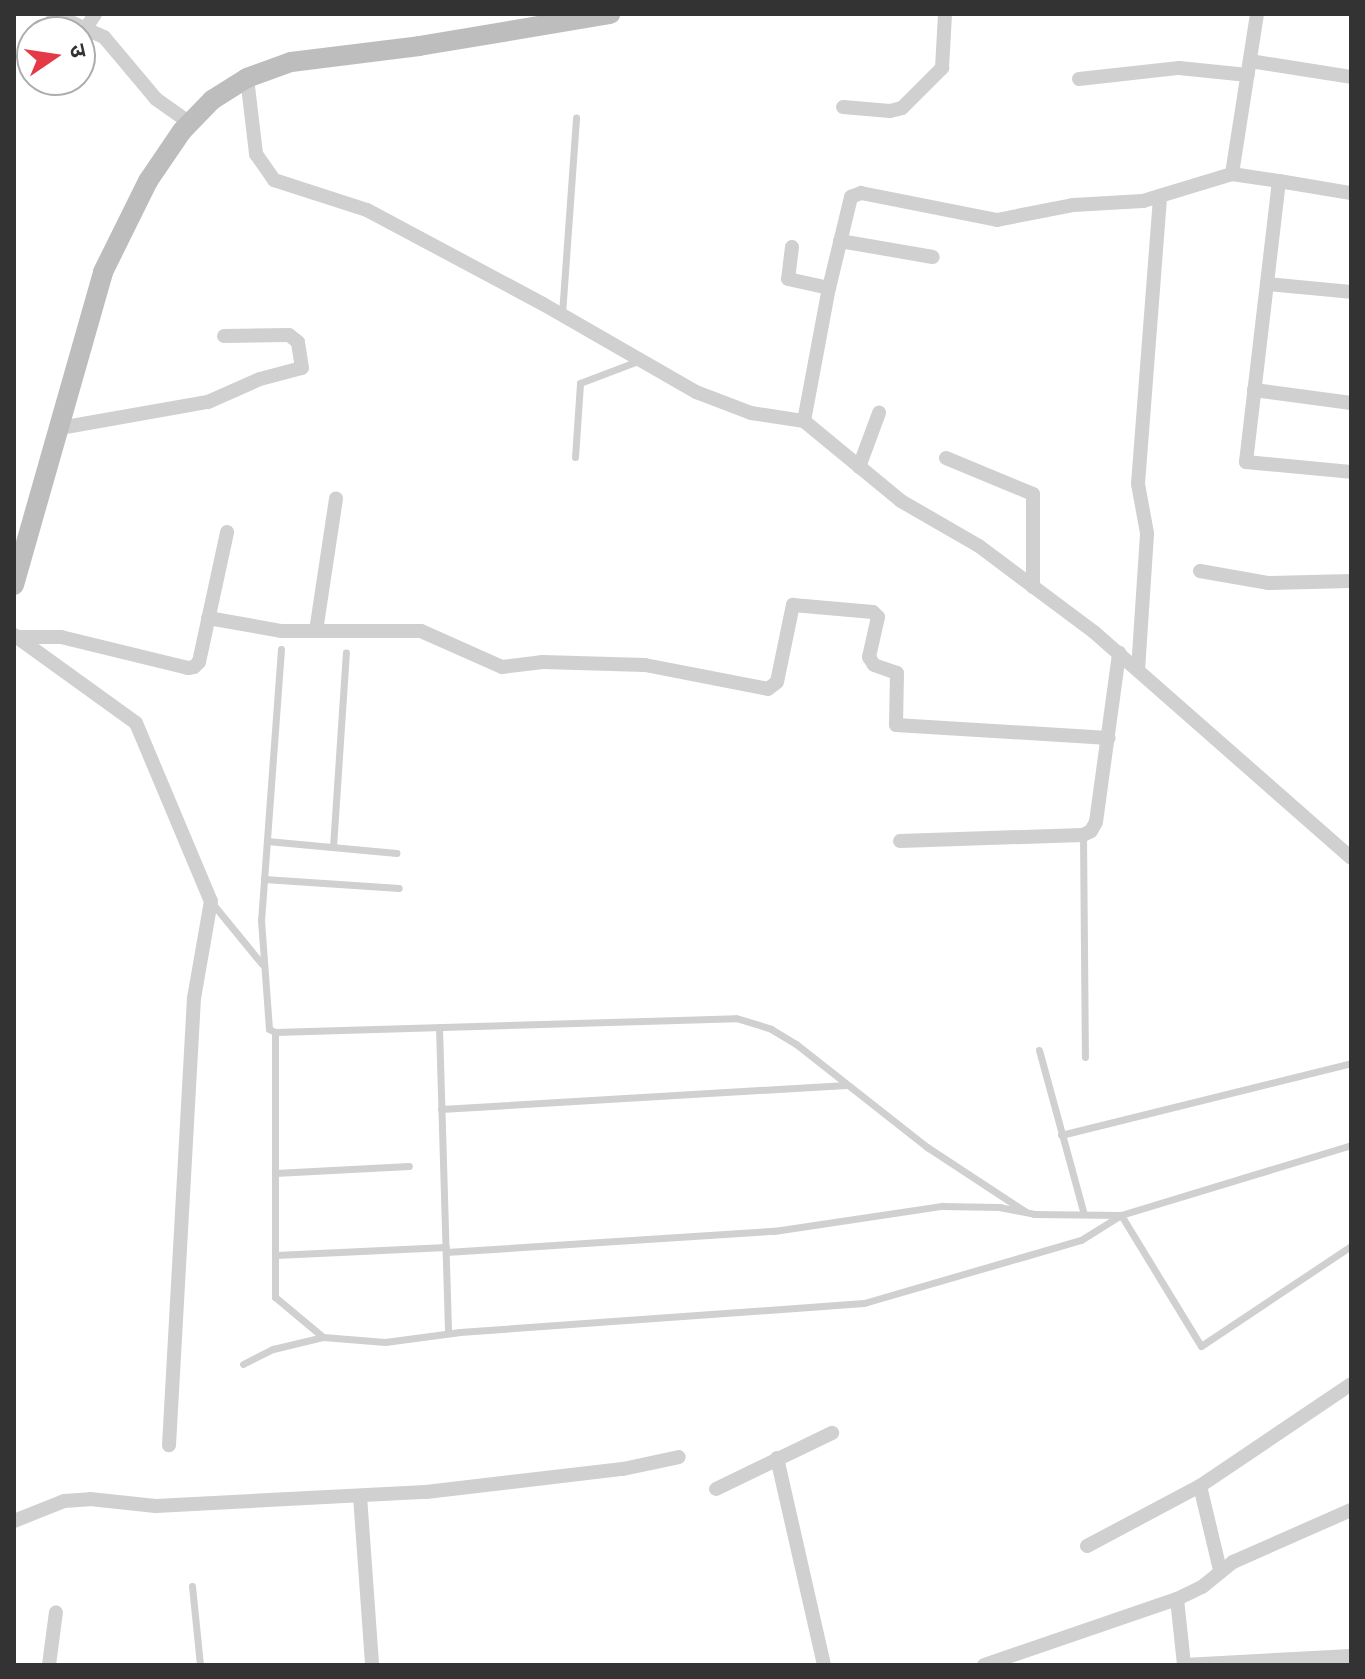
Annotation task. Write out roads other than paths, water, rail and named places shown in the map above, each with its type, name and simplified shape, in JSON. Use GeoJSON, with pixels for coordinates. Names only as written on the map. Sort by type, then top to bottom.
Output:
{"type":"FeatureCollection","features":[{"type":"Feature","properties":{"kind":"street"},"geometry":{"type":"LineString","coordinates":[[14,585],[103,272],[148,181],[190,123],[212,100],[247,78],[291,62],[419,46],[610,14]]}},
{"type":"Feature","properties":{"kind":"street"},"geometry":{"type":"LineString","coordinates":[[843,107],[890,111],[902,108],[942,68],[945,14]]}},
{"type":"Feature","properties":{"kind":"street"},"geometry":{"type":"LineString","coordinates":[[1232,174],[1257,14]]}},
{"type":"Feature","properties":{"kind":"street"},"geometry":{"type":"LineString","coordinates":[[96,33],[104,37],[156,99],[190,123]]}},
{"type":"Feature","properties":{"kind":"street"},"geometry":{"type":"LineString","coordinates":[[1079,79],[1179,68],[1249,68],[1351,77]]}},
{"type":"Feature","properties":{"kind":"street"},"geometry":{"type":"LineString","coordinates":[[247,78],[256,154],[274,180],[367,210],[562,314],[696,392],[751,413],[804,421],[901,501],[979,546],[1119,653],[1351,858]]}},
{"type":"Feature","properties":{"kind":"street"},"geometry":{"type":"LineString","coordinates":[[804,421],[829,288],[851,197],[861,193],[997,220],[1073,205],[1134,202],[1232,174],[1351,193]]}},
{"type":"Feature","properties":{"kind":"street"},"geometry":{"type":"LineString","coordinates":[[1279,181],[1246,462],[1351,472]]}},
{"type":"Feature","properties":{"kind":"street"},"geometry":{"type":"LineString","coordinates":[[1138,670],[1147,533],[1138,484],[1160,196]]}},
{"type":"Feature","properties":{"kind":"street"},"geometry":{"type":"LineString","coordinates":[[840,241],[933,257]]}},
{"type":"Feature","properties":{"kind":"street"},"geometry":{"type":"LineString","coordinates":[[792,247],[788,279],[829,288]]}},
{"type":"Feature","properties":{"kind":"street"},"geometry":{"type":"LineString","coordinates":[[1267,284],[1351,292]]}},
{"type":"Feature","properties":{"kind":"street"},"geometry":{"type":"LineString","coordinates":[[60,428],[200,404],[260,379],[302,368],[298,342],[289,335],[224,336]]}},
{"type":"Feature","properties":{"kind":"street"},"geometry":{"type":"LineString","coordinates":[[1254,390],[1351,403]]}},
{"type":"Feature","properties":{"kind":"street"},"geometry":{"type":"LineString","coordinates":[[859,467],[879,413]]}},
{"type":"Feature","properties":{"kind":"street"},"geometry":{"type":"LineString","coordinates":[[946,458],[1033,494],[1033,587]]}},
{"type":"Feature","properties":{"kind":"street"},"geometry":{"type":"LineString","coordinates":[[316,631],[336,498]]}},
{"type":"Feature","properties":{"kind":"street"},"geometry":{"type":"LineString","coordinates":[[16,636],[61,637],[188,668],[199,662],[227,532]]}},
{"type":"Feature","properties":{"kind":"street"},"geometry":{"type":"LineString","coordinates":[[1200,571],[1269,583],[1351,581]]}},
{"type":"Feature","properties":{"kind":"street"},"geometry":{"type":"LineString","coordinates":[[208,618],[282,631],[421,631],[502,667],[543,662],[645,665],[768,689],[777,682],[793,605],[873,612],[878,617],[869,657],[874,665],[897,673],[896,725],[1109,738]]}},
{"type":"Feature","properties":{"kind":"street"},"geometry":{"type":"LineString","coordinates":[[16,636],[136,723],[211,901],[194,998],[169,1445]]}},
{"type":"Feature","properties":{"kind":"street"},"geometry":{"type":"LineString","coordinates":[[900,841],[1083,835],[1096,822],[1119,653]]}},
{"type":"Feature","properties":{"kind":"street"},"geometry":{"type":"LineString","coordinates":[[1087,1546],[1200,1486],[1351,1384]]}},
{"type":"Feature","properties":{"kind":"street"},"geometry":{"type":"LineString","coordinates":[[716,1489],[832,1433]]}},
{"type":"Feature","properties":{"kind":"street"},"geometry":{"type":"LineString","coordinates":[[14,1521],[64,1501],[90,1499],[156,1506],[360,1496],[597,1472],[679,1457]]}},
{"type":"Feature","properties":{"kind":"street"},"geometry":{"type":"LineString","coordinates":[[777,1458],[824,1665]]}},
{"type":"Feature","properties":{"kind":"street"},"geometry":{"type":"LineString","coordinates":[[1200,1486],[1220,1570]]}},
{"type":"Feature","properties":{"kind":"street"},"geometry":{"type":"LineString","coordinates":[[360,1496],[372,1665]]}},
{"type":"Feature","properties":{"kind":"street"},"geometry":{"type":"LineString","coordinates":[[984,1665],[1177,1599],[1202,1587],[1220,1570],[1351,1510]]}},
{"type":"Feature","properties":{"kind":"street"},"geometry":{"type":"LineString","coordinates":[[1177,1599],[1184,1665],[1351,1656]]}},
{"type":"Feature","properties":{"kind":"street"},"geometry":{"type":"LineString","coordinates":[[49,1665],[56,1612]]}},
{"type":"Feature","properties":{"kind":"lane"},"geometry":{"type":"LineString","coordinates":[[562,314],[576,117]]}},
{"type":"Feature","properties":{"kind":"lane"},"geometry":{"type":"LineString","coordinates":[[575,457],[580,383],[641,360]]}},
{"type":"Feature","properties":{"kind":"lane"},"geometry":{"type":"LineString","coordinates":[[281,649],[264,879],[263,965],[269,1029],[275,1032],[736,1018],[771,1029],[927,1147],[1026,1212]]}},
{"type":"Feature","properties":{"kind":"lane"},"geometry":{"type":"LineString","coordinates":[[333,847],[346,652]]}},
{"type":"Feature","properties":{"kind":"lane"},"geometry":{"type":"LineString","coordinates":[[1083,835],[1085,1057]]}},
{"type":"Feature","properties":{"kind":"lane"},"geometry":{"type":"LineString","coordinates":[[267,841],[396,853]]}},
{"type":"Feature","properties":{"kind":"lane"},"geometry":{"type":"LineString","coordinates":[[264,879],[399,888]]}},
{"type":"Feature","properties":{"kind":"lane"},"geometry":{"type":"LineString","coordinates":[[211,901],[263,965]]}},
{"type":"Feature","properties":{"kind":"lane"},"geometry":{"type":"LineString","coordinates":[[439,1027],[448,1333]]}},
{"type":"Feature","properties":{"kind":"lane"},"geometry":{"type":"LineString","coordinates":[[275,1032],[275,1297],[323,1337]]}},
{"type":"Feature","properties":{"kind":"lane"},"geometry":{"type":"LineString","coordinates":[[1039,1050],[1084,1214]]}},
{"type":"Feature","properties":{"kind":"lane"},"geometry":{"type":"LineString","coordinates":[[1061,1135],[1351,1063]]}},
{"type":"Feature","properties":{"kind":"lane"},"geometry":{"type":"LineString","coordinates":[[441,1109],[848,1085]]}},
{"type":"Feature","properties":{"kind":"lane"},"geometry":{"type":"LineString","coordinates":[[243,1364],[273,1349],[323,1337],[385,1342],[448,1333],[864,1303],[1081,1240],[1121,1215],[1351,1145]]}},
{"type":"Feature","properties":{"kind":"lane"},"geometry":{"type":"LineString","coordinates":[[275,1173],[409,1166]]}},
{"type":"Feature","properties":{"kind":"lane"},"geometry":{"type":"LineString","coordinates":[[276,1255],[446,1250],[774,1231],[942,1206],[1121,1215]]}},
{"type":"Feature","properties":{"kind":"lane"},"geometry":{"type":"LineString","coordinates":[[1121,1215],[1201,1346],[1351,1246]]}},
{"type":"Feature","properties":{"kind":"lane"},"geometry":{"type":"LineString","coordinates":[[192,1586],[200,1665]]}}]}
